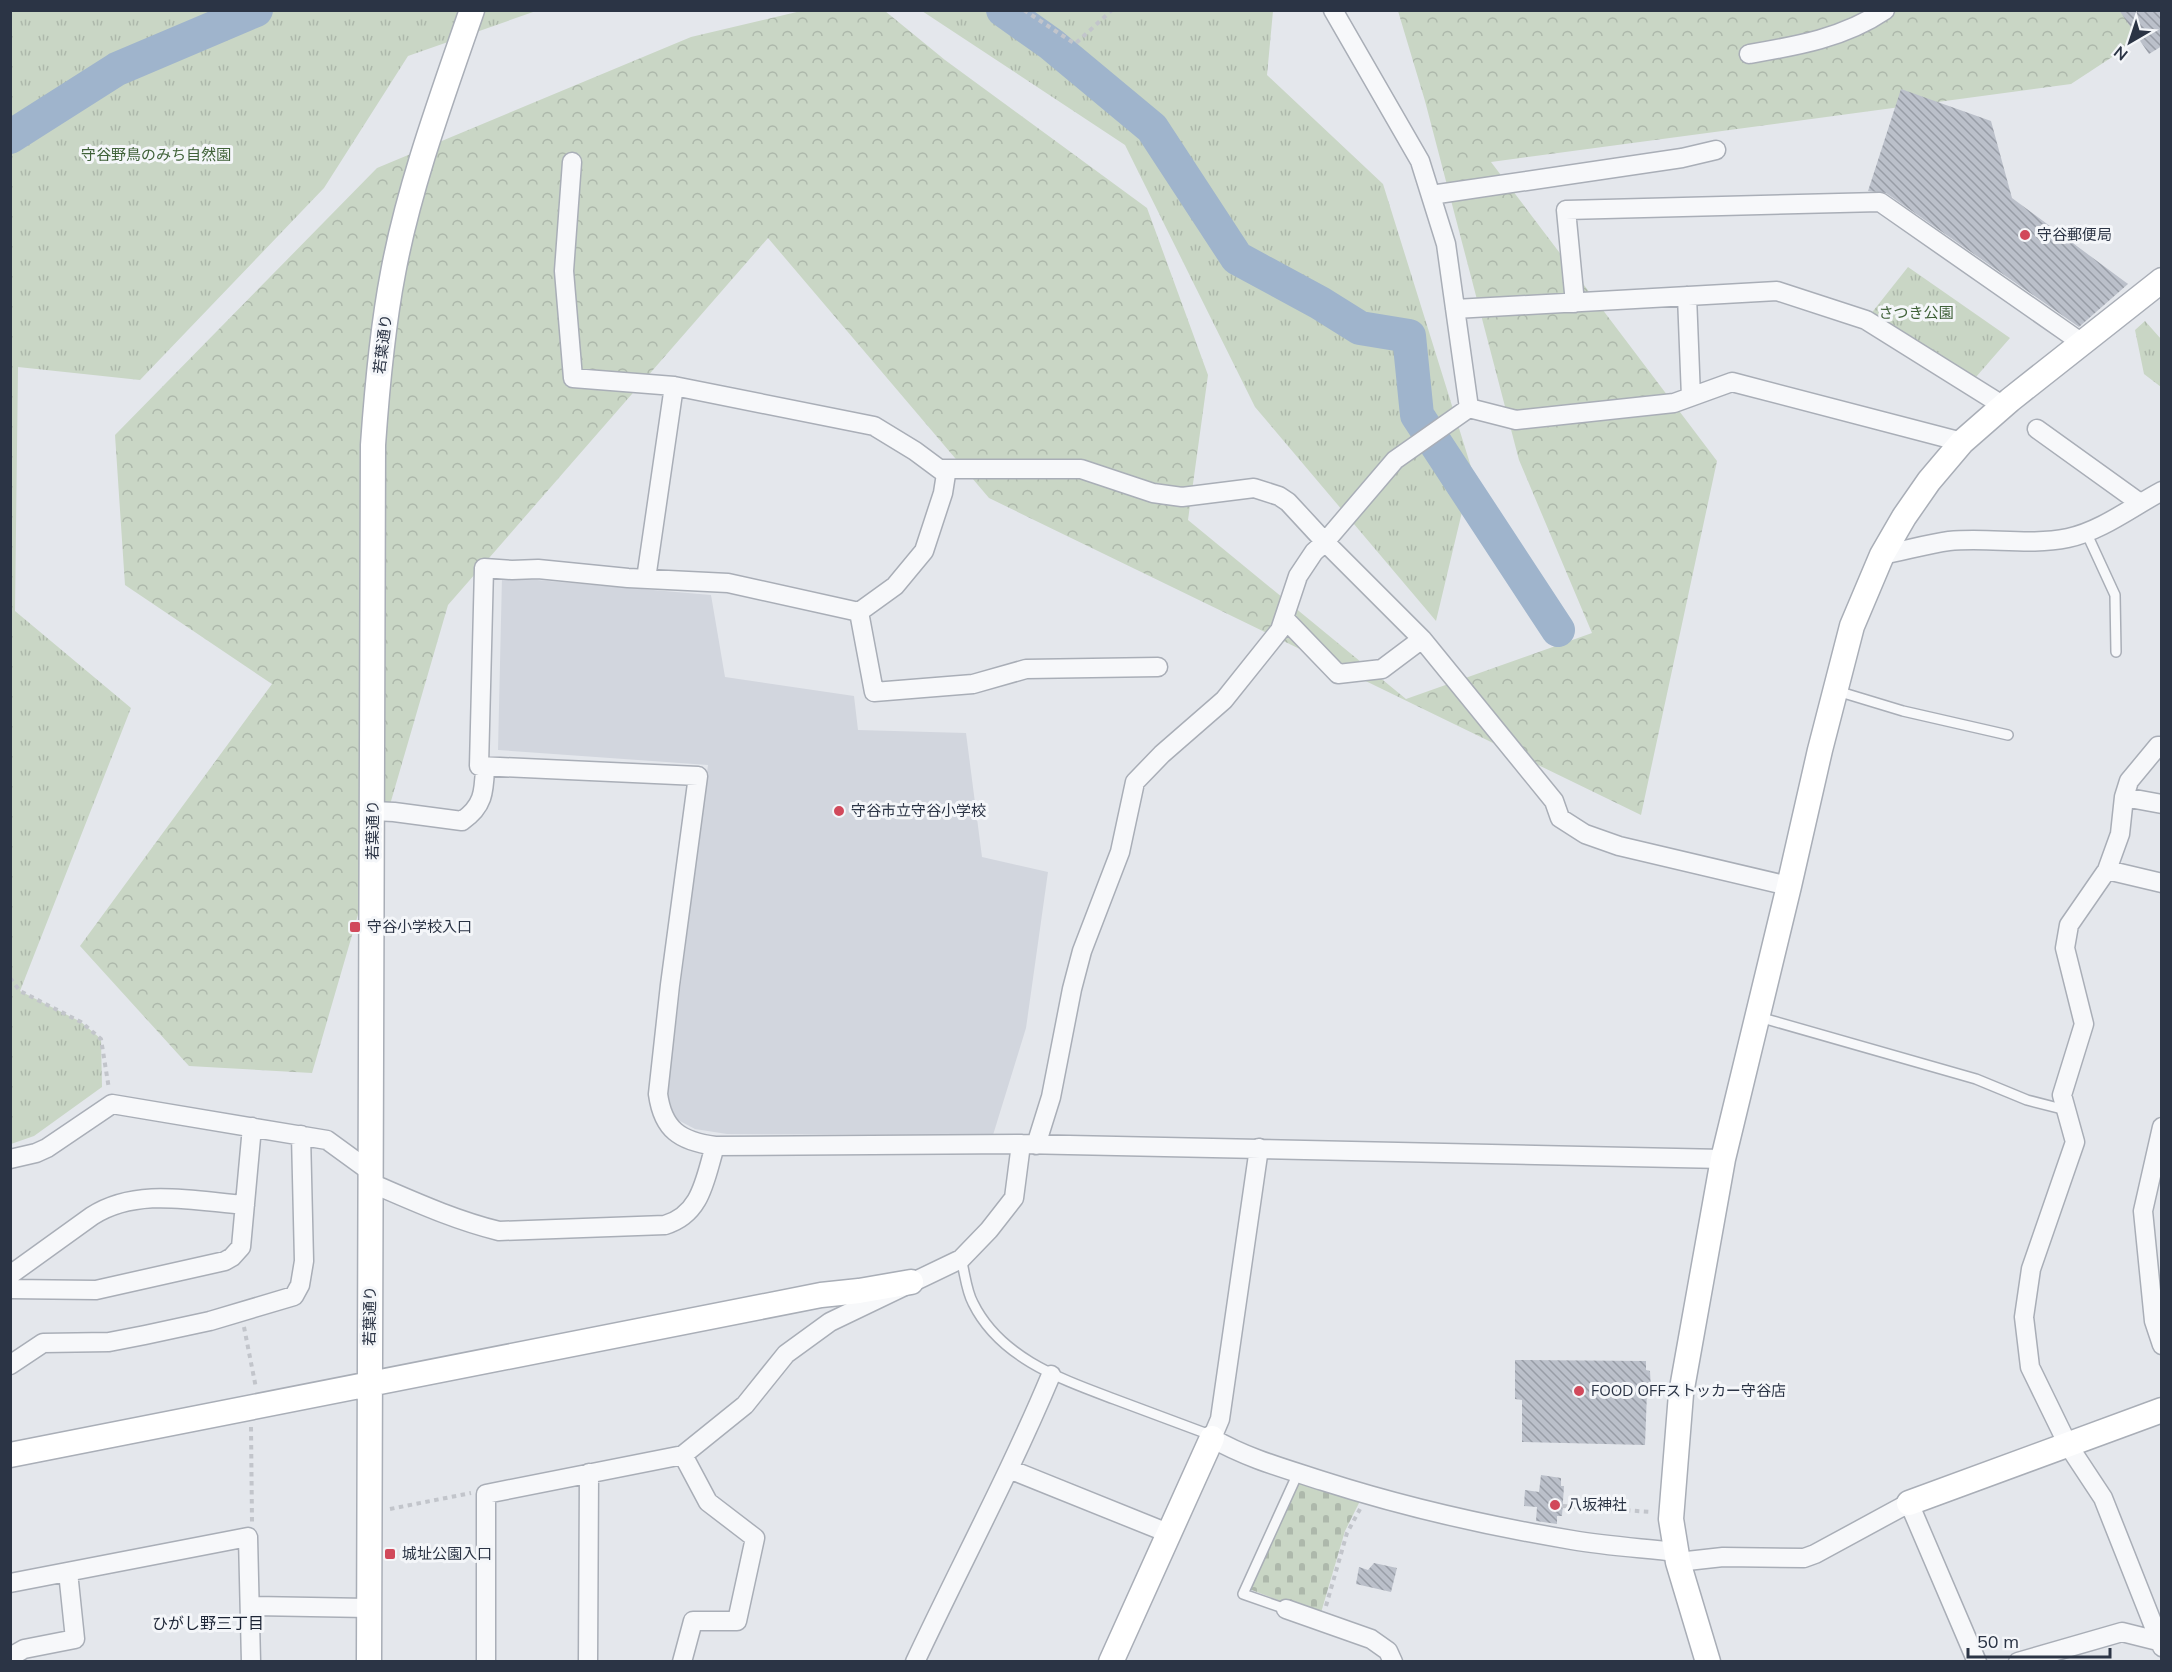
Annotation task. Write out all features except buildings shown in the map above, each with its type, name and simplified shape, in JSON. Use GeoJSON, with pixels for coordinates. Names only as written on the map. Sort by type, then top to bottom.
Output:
{"type":"FeatureCollection","features":[{"type":"Feature","properties":{"kind":"street","name":"若葉通り"},"geometry":{"type":"LineString","coordinates":[[369,1662],[374,445],[384,325],[393,271],[412,197],[472,10]]}},
{"type":"Feature","properties":{"kind":"street"},"geometry":{"type":"LineString","coordinates":[[1334,10],[1420,161],[1446,244],[1469,408]]}},
{"type":"Feature","properties":{"kind":"street"},"geometry":{"type":"LineString","coordinates":[[1749,54],[1812,43],[1869,21],[1885,10]]}},
{"type":"Feature","properties":{"kind":"street"},"geometry":{"type":"LineString","coordinates":[[1431,195],[1682,158],[1716,150]]}},
{"type":"Feature","properties":{"kind":"street"},"geometry":{"type":"LineString","coordinates":[[572,162],[564,271],[573,378],[674,386],[873,426],[942,469],[946,474],[943,493],[924,551],[895,586],[859,612],[728,583],[646,579],[538,569],[484,568],[479,766],[698,776],[658,1094],[660,1111],[674,1132],[686,1139],[715,1146],[1029,1144],[1723,1159]]}},
{"type":"Feature","properties":{"kind":"street"},"geometry":{"type":"LineString","coordinates":[[1575,303],[1566,210],[1880,202],[2082,343]]}},
{"type":"Feature","properties":{"kind":"street"},"geometry":{"type":"LineString","coordinates":[[1708,1662],[1677,1557],[1671,1513],[1681,1394],[1723,1159],[1852,626],[1882,555],[1904,517],[1929,481],[1962,442],[2162,280]]}},
{"type":"Feature","properties":{"kind":"street"},"geometry":{"type":"LineString","coordinates":[[1455,309],[1777,291],[1866,320],[2002,405]]}},
{"type":"Feature","properties":{"kind":"street"},"geometry":{"type":"LineString","coordinates":[[1687,296],[1691,397]]}},
{"type":"Feature","properties":{"kind":"street"},"geometry":{"type":"LineString","coordinates":[[486,1662],[486,1494],[683,1455],[745,1405],[786,1354],[830,1322],[961,1259],[989,1230],[1014,1198],[1029,1144],[1051,1097],[1072,989],[1082,951],[1120,852],[1135,782],[1162,754],[1224,700],[1280,630],[1298,576],[1314,552],[1395,460],[1469,408],[1516,420],[1674,403],[1732,382],[1962,442]]}},
{"type":"Feature","properties":{"kind":"street"},"geometry":{"type":"LineString","coordinates":[[646,579],[674,386]]}},
{"type":"Feature","properties":{"kind":"street"},"geometry":{"type":"LineString","coordinates":[[2037,429],[2153,500]]}},
{"type":"Feature","properties":{"kind":"street"},"geometry":{"type":"LineString","coordinates":[[942,469],[1081,469],[1153,493],[1182,497],[1254,488],[1271,492],[1288,502],[1422,639],[1554,801],[1560,818],[1585,834],[1619,846],[1790,886]]}},
{"type":"Feature","properties":{"kind":"street"},"geometry":{"type":"LineString","coordinates":[[1882,555],[1948,541],[2042,542],[2086,532],[2153,500]]}},
{"type":"Feature","properties":{"kind":"street"},"geometry":{"type":"LineString","coordinates":[[859,612],[874,692],[973,684],[1026,669],[1158,667]]}},
{"type":"Feature","properties":{"kind":"street"},"geometry":{"type":"LineString","coordinates":[[1284,618],[1338,674],[1382,669],[1422,639]]}},
{"type":"Feature","properties":{"kind":"street"},"geometry":{"type":"LineString","coordinates":[[2161,1644],[2103,1498],[2068,1445],[2030,1367],[2024,1317],[2031,1269],[2075,1142],[2062,1095],[2084,1024],[2065,948],[2069,925],[2107,870],[2120,834],[2128,781],[2158,746],[2162,746]]}},
{"type":"Feature","properties":{"kind":"street"},"geometry":{"type":"LineString","coordinates":[[373,811],[462,821],[473,814],[484,794],[485,767]]}},
{"type":"Feature","properties":{"kind":"street"},"geometry":{"type":"LineString","coordinates":[[2124,797],[2162,804]]}},
{"type":"Feature","properties":{"kind":"street"},"geometry":{"type":"LineString","coordinates":[[2107,870],[2162,883]]}},
{"type":"Feature","properties":{"kind":"street"},"geometry":{"type":"LineString","coordinates":[[10,1159],[47,1148],[112,1104],[327,1140],[371,1177],[438,1211],[498,1231],[665,1225],[676,1222],[690,1211],[698,1199],[715,1146]]}},
{"type":"Feature","properties":{"kind":"street"},"geometry":{"type":"LineString","coordinates":[[10,1289],[96,1290],[225,1261],[232,1257],[240,1247],[252,1127]]}},
{"type":"Feature","properties":{"kind":"street"},"geometry":{"type":"LineString","coordinates":[[2162,1127],[2143,1211],[2155,1255],[2154,1321],[2162,1345]]}},
{"type":"Feature","properties":{"kind":"street"},"geometry":{"type":"LineString","coordinates":[[10,1365],[43,1343],[108,1342],[242,1313],[294,1296],[300,1285],[304,1261],[301,1135]]}},
{"type":"Feature","properties":{"kind":"street"},"geometry":{"type":"LineString","coordinates":[[1111,1662],[1220,1419],[1259,1148]]}},
{"type":"Feature","properties":{"kind":"street"},"geometry":{"type":"LineString","coordinates":[[10,1275],[105,1207],[117,1203],[157,1198],[245,1205]]}},
{"type":"Feature","properties":{"kind":"street"},"geometry":{"type":"LineString","coordinates":[[10,1455],[821,1295],[911,1282]]}},
{"type":"Feature","properties":{"kind":"street"},"geometry":{"type":"LineString","coordinates":[[915,1662],[1009,1469],[1051,1375]]}},
{"type":"Feature","properties":{"kind":"street"},"geometry":{"type":"LineString","coordinates":[[1212,1438],[1224,1446],[1298,1473],[1368,1495],[1478,1523],[1677,1557],[1804,1558],[1909,1503],[2162,1410]]}},
{"type":"Feature","properties":{"kind":"street"},"geometry":{"type":"LineString","coordinates":[[682,1662],[693,1621],[737,1621],[755,1538],[708,1502],[683,1455]]}},
{"type":"Feature","properties":{"kind":"street"},"geometry":{"type":"LineString","coordinates":[[1009,1469],[1168,1533]]}},
{"type":"Feature","properties":{"kind":"street"},"geometry":{"type":"LineString","coordinates":[[588,1662],[589,1473]]}},
{"type":"Feature","properties":{"kind":"street"},"geometry":{"type":"LineString","coordinates":[[1909,1503],[1977,1662]]}},
{"type":"Feature","properties":{"kind":"street"},"geometry":{"type":"LineString","coordinates":[[10,1584],[248,1537],[251,1662]]}},
{"type":"Feature","properties":{"kind":"street"},"geometry":{"type":"LineString","coordinates":[[10,1657],[24,1649],[75,1639],[68,1572]]}},
{"type":"Feature","properties":{"kind":"street"},"geometry":{"type":"LineString","coordinates":[[250,1606],[368,1608]]}},
{"type":"Feature","properties":{"kind":"street"},"geometry":{"type":"LineString","coordinates":[[1286,1609],[1371,1639],[1388,1651],[1393,1662]]}},
{"type":"Feature","properties":{"kind":"street"},"geometry":{"type":"LineString","coordinates":[[2018,1662],[2122,1632],[2161,1644]]}},
{"type":"Feature","properties":{"kind":"lane"},"geometry":{"type":"LineString","coordinates":[[2086,532],[2115,595],[2116,652]]}},
{"type":"Feature","properties":{"kind":"lane"},"geometry":{"type":"LineString","coordinates":[[1835,691],[1903,711],[2008,735]]}},
{"type":"Feature","properties":{"kind":"lane"},"geometry":{"type":"LineString","coordinates":[[1758,1017],[1976,1079],[2027,1100],[2066,1110]]}},
{"type":"Feature","properties":{"kind":"lane"},"geometry":{"type":"LineString","coordinates":[[961,1259],[972,1301],[983,1321],[998,1338],[1023,1358],[1051,1375],[1205,1433],[1212,1438]]}},
{"type":"Feature","properties":{"kind":"lane"},"geometry":{"type":"LineString","coordinates":[[1286,1609],[1243,1594],[1298,1473]]}},
{"type":"Feature","properties":{"kind":"path"},"geometry":{"type":"LineString","coordinates":[[1024,10],[1075,44],[1112,10]]}},
{"type":"Feature","properties":{"kind":"path"},"geometry":{"type":"LineString","coordinates":[[10,978],[20,991],[81,1022],[101,1039],[112,1104]]}},
{"type":"Feature","properties":{"kind":"path"},"geometry":{"type":"LineString","coordinates":[[242,1313],[256,1389]]}},
{"type":"Feature","properties":{"kind":"path"},"geometry":{"type":"LineString","coordinates":[[248,1537],[252,1528],[251,1423]]}},
{"type":"Feature","properties":{"kind":"path"},"geometry":{"type":"LineString","coordinates":[[387,1510],[479,1492],[486,1494]]}},
{"type":"Feature","properties":{"kind":"path"},"geometry":{"type":"LineString","coordinates":[[1322,1622],[1347,1533],[1368,1495]]}},
{"type":"Feature","properties":{"kind":"path"},"geometry":{"type":"LineString","coordinates":[[1563,1506],[1671,1513]]}},
{"type":"Feature","properties":{"kind":"shaded area","name":"守谷市立守谷小学校"},"geometry":{"type":"Polygon","coordinates":[[[502,577],[711,595],[725,677],[854,696],[858,730],[966,733],[982,857],[1048,872],[1026,1028],[993,1135],[727,1134],[695,1129],[676,1119],[667,1096],[708,765],[498,750],[502,577]]]}},
{"type":"Feature","properties":{"kind":"green space","name":"守谷野鳥のみち自然園"},"geometry":{"type":"Polygon","coordinates":[[[11,11],[536,11],[408,56],[324,188],[140,380],[18,367],[15,611],[131,708],[20,991],[81,1022],[101,1039],[102,1087],[34,1136],[11,1144],[11,11]]]}},
{"type":"Feature","properties":{"kind":"green space"},"geometry":{"type":"Polygon","coordinates":[[[801,11],[885,11],[945,60],[1147,208],[1208,375],[1188,520],[1406,699],[1592,633],[1519,460],[1425,101],[1398,11],[2161,11],[2161,25],[2071,84],[1491,162],[1717,461],[1641,815],[989,498],[768,238],[448,605],[312,1073],[189,1066],[80,946],[272,684],[125,585],[115,435],[377,168],[691,37],[801,11]]]}},
{"type":"Feature","properties":{"kind":"green space"},"geometry":{"type":"Polygon","coordinates":[[[922,11],[1273,11],[1267,75],[1383,184],[1472,470],[1436,621],[1255,407],[1125,145],[922,11]]]}},
{"type":"Feature","properties":{"kind":"green space","name":"さつき公園"},"geometry":{"type":"Polygon","coordinates":[[[1908,267],[2010,338],[1969,385],[1866,320],[1908,267]]]}},
{"type":"Feature","properties":{"kind":"green space"},"geometry":{"type":"Polygon","coordinates":[[[2145,321],[2161,339],[2161,387],[2144,374],[2135,330],[2145,321]]]}},
{"type":"Feature","properties":{"kind":"green space"},"geometry":{"type":"Polygon","coordinates":[[[1300,1481],[1360,1501],[1345,1531],[1320,1616],[1249,1589],[1300,1481]]]}},
{"type":"Feature","properties":{"kind":"waterway"},"geometry":{"type":"LineString","coordinates":[[10,137],[117,69],[256,10]]}},
{"type":"Feature","properties":{"kind":"waterway"},"geometry":{"type":"LineString","coordinates":[[1003,10],[1051,44],[1152,128],[1237,258],[1320,303],[1360,328],[1409,336],[1417,415],[1558,630]]}},
{"type":"Feature","properties":{"kind":"place","name":"守谷郵便局"},"geometry":{"type":"Point","coordinates":[2025,235]}},
{"type":"Feature","properties":{"kind":"place","name":"守谷市立守谷小学校"},"geometry":{"type":"Point","coordinates":[839,811]}},
{"type":"Feature","properties":{"kind":"place","name":"守谷小学校入口"},"geometry":{"type":"Point","coordinates":[355,927]}},
{"type":"Feature","properties":{"kind":"place","name":"FOOD OFFストッカー守谷店"},"geometry":{"type":"Point","coordinates":[1579,1391]}},
{"type":"Feature","properties":{"kind":"place","name":"八坂神社"},"geometry":{"type":"Point","coordinates":[1555,1505]}},
{"type":"Feature","properties":{"kind":"place","name":"城址公園入口"},"geometry":{"type":"Point","coordinates":[390,1554]}},
{"type":"Feature","properties":{"kind":"district","name":"ひがし野三丁目"},"geometry":{"type":"Point","coordinates":[208,1623]}}]}
